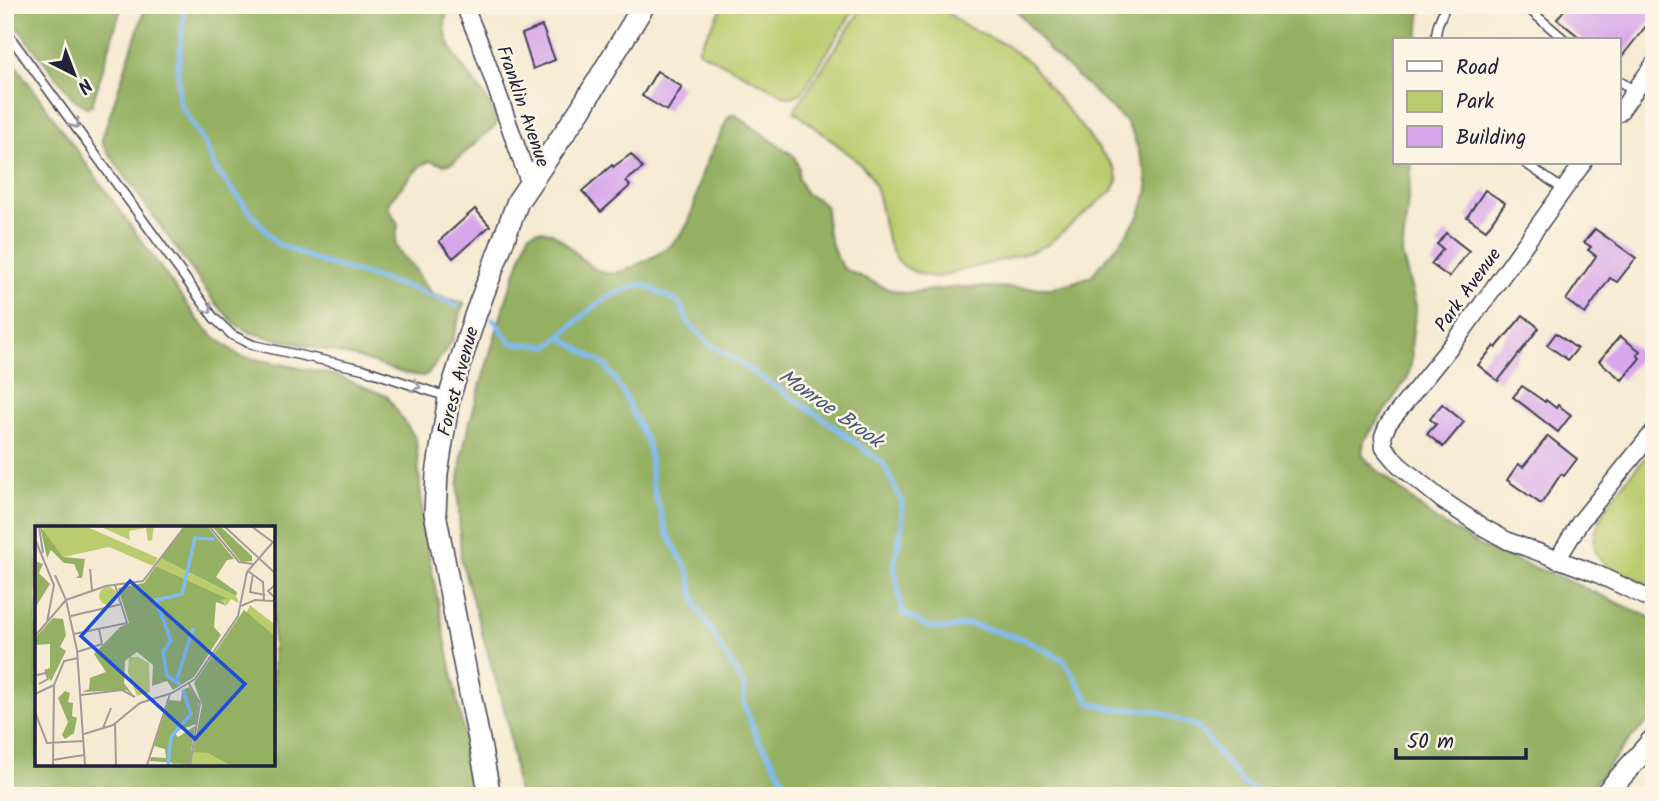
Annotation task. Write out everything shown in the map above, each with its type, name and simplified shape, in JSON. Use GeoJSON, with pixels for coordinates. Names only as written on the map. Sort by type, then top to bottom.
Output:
{"type":"FeatureCollection","features":[{"type":"Feature","properties":{"kind":"street","name":"Franklin Avenue"},"geometry":{"type":"LineString","coordinates":[[464,5],[482,48],[529,183]]}},
{"type":"Feature","properties":{"kind":"street","name":"Forest Avenue"},"geometry":{"type":"LineString","coordinates":[[490,796],[435,513],[439,453],[449,398],[518,201],[580,110],[644,5]]}},
{"type":"Feature","properties":{"kind":"street"},"geometry":{"type":"LineString","coordinates":[[1620,112],[1654,64]]}},
{"type":"Feature","properties":{"kind":"street","name":"Park Avenue"},"geometry":{"type":"LineString","coordinates":[[1557,560],[1508,541],[1442,500],[1399,465],[1384,447],[1383,436],[1397,411],[1462,332],[1582,164]]}},
{"type":"Feature","properties":{"kind":"street"},"geometry":{"type":"LineString","coordinates":[[1654,431],[1580,522],[1557,560],[1608,578],[1654,601]]}},
{"type":"Feature","properties":{"kind":"street"},"geometry":{"type":"LineString","coordinates":[[1604,796],[1654,739]]}},
{"type":"Feature","properties":{"kind":"lane"},"geometry":{"type":"LineString","coordinates":[[1435,38],[1438,24],[1447,5]]}},
{"type":"Feature","properties":{"kind":"lane"},"geometry":{"type":"LineString","coordinates":[[1524,5],[1563,38]]}},
{"type":"Feature","properties":{"kind":"lane"},"geometry":{"type":"LineString","coordinates":[[5,30],[214,318],[232,335],[253,345],[363,369],[449,398]]}},
{"type":"Feature","properties":{"kind":"lane"},"geometry":{"type":"LineString","coordinates":[[1620,82],[1635,91]]}},
{"type":"Feature","properties":{"kind":"lane"},"geometry":{"type":"LineString","coordinates":[[1526,164],[1564,190]]}},
{"type":"Feature","properties":{"kind":"green space"},"geometry":{"type":"Polygon","coordinates":[[[5,5],[122,5],[92,105],[88,108],[73,98],[5,12],[5,5]]]}},
{"type":"Feature","properties":{"kind":"green space"},"geometry":{"type":"Polygon","coordinates":[[[146,5],[448,5],[445,24],[448,41],[461,65],[486,99],[497,124],[454,162],[445,165],[430,161],[421,165],[389,201],[388,207],[398,224],[395,244],[400,253],[415,268],[424,285],[434,295],[464,303],[452,341],[429,373],[423,376],[403,373],[355,357],[251,333],[235,324],[213,300],[103,145],[102,139],[146,5]]]}},
{"type":"Feature","properties":{"kind":"green space"},"geometry":{"type":"Polygon","coordinates":[[[724,5],[857,5],[802,92],[787,97],[699,51],[724,5]]]}},
{"type":"Feature","properties":{"kind":"green space"},"geometry":{"type":"Polygon","coordinates":[[[864,5],[938,5],[963,25],[1004,44],[1030,63],[1115,169],[1118,181],[1113,190],[1047,245],[1028,253],[937,277],[916,273],[902,264],[887,237],[876,189],[869,174],[845,151],[794,111],[864,5]]]}},
{"type":"Feature","properties":{"kind":"green space"},"geometry":{"type":"Polygon","coordinates":[[[1012,5],[1421,5],[1418,38],[1393,38],[1393,164],[1412,164],[1402,254],[1416,306],[1412,359],[1408,377],[1364,441],[1362,453],[1368,462],[1433,518],[1486,549],[1562,578],[1654,619],[1654,716],[1630,739],[1584,796],[518,796],[508,723],[461,560],[458,488],[470,421],[504,306],[529,234],[540,230],[551,232],[592,267],[603,272],[622,271],[656,255],[673,243],[686,227],[706,164],[728,117],[734,114],[794,156],[799,168],[798,178],[806,194],[818,199],[826,207],[827,229],[835,254],[844,269],[888,289],[904,293],[961,287],[1051,288],[1091,276],[1139,216],[1148,191],[1146,173],[1126,122],[1050,51],[1012,5]]]}},
{"type":"Feature","properties":{"kind":"green space"},"geometry":{"type":"Polygon","coordinates":[[[5,50],[198,320],[213,336],[240,356],[335,375],[387,396],[416,439],[424,530],[476,796],[5,796],[5,50]]]}},
{"type":"Feature","properties":{"kind":"green space"},"geometry":{"type":"Polygon","coordinates":[[[1654,447],[1654,587],[1621,574],[1604,563],[1596,551],[1595,536],[1609,503],[1654,447]]]}},
{"type":"Feature","properties":{"kind":"building"},"geometry":{"type":"Polygon","coordinates":[[[1568,5],[1654,5],[1654,16],[1620,59],[1620,38],[1581,38],[1557,19],[1568,5]]]}},
{"type":"Feature","properties":{"kind":"building"},"geometry":{"type":"Polygon","coordinates":[[[542,26],[555,60],[533,69],[522,34],[542,26]]]}},
{"type":"Feature","properties":{"kind":"building"},"geometry":{"type":"Polygon","coordinates":[[[657,71],[682,87],[667,111],[642,96],[657,71]]]}},
{"type":"Feature","properties":{"kind":"building"},"geometry":{"type":"Polygon","coordinates":[[[631,154],[643,168],[626,181],[630,186],[601,212],[582,191],[612,165],[613,167],[631,154]]]}},
{"type":"Feature","properties":{"kind":"building"},"geometry":{"type":"Polygon","coordinates":[[[1485,190],[1505,203],[1486,230],[1467,217],[1485,190]]]}},
{"type":"Feature","properties":{"kind":"building"},"geometry":{"type":"Polygon","coordinates":[[[475,209],[490,226],[453,258],[439,241],[475,209]]]}},
{"type":"Feature","properties":{"kind":"building"},"geometry":{"type":"Polygon","coordinates":[[[1595,229],[1636,258],[1617,282],[1610,278],[1585,314],[1566,300],[1596,256],[1588,250],[1591,247],[1584,242],[1595,229]]]}},
{"type":"Feature","properties":{"kind":"building"},"geometry":{"type":"Polygon","coordinates":[[[1446,233],[1469,251],[1449,277],[1431,264],[1443,249],[1437,244],[1446,233]]]}},
{"type":"Feature","properties":{"kind":"building"},"geometry":{"type":"Polygon","coordinates":[[[1523,315],[1539,328],[1498,381],[1478,365],[1523,315]]]}},
{"type":"Feature","properties":{"kind":"building"},"geometry":{"type":"Polygon","coordinates":[[[1556,333],[1577,349],[1568,360],[1547,345],[1556,333]]]}},
{"type":"Feature","properties":{"kind":"building"},"geometry":{"type":"Polygon","coordinates":[[[1620,336],[1640,351],[1637,355],[1640,358],[1622,380],[1599,361],[1620,336]]]}},
{"type":"Feature","properties":{"kind":"building"},"geometry":{"type":"Polygon","coordinates":[[[1522,386],[1571,415],[1558,432],[1513,397],[1522,386]]]}},
{"type":"Feature","properties":{"kind":"building"},"geometry":{"type":"Polygon","coordinates":[[[1442,404],[1464,422],[1443,447],[1427,434],[1436,424],[1430,419],[1442,404]]]}},
{"type":"Feature","properties":{"kind":"building"},"geometry":{"type":"Polygon","coordinates":[[[1548,436],[1577,459],[1564,476],[1561,474],[1541,504],[1507,480],[1518,464],[1523,467],[1548,436]]]}},
{"type":"Feature","properties":{"kind":"waterway","name":"Monroe Brook"},"geometry":{"type":"LineString","coordinates":[[185,5],[178,69],[179,102],[207,148],[217,171],[276,243],[321,262],[414,289],[458,306]]}},
{"type":"Feature","properties":{"kind":"waterway","name":"Monroe Brook"},"geometry":{"type":"LineString","coordinates":[[493,319],[511,343],[550,346],[592,308],[627,289],[643,284],[679,303],[689,323],[709,343],[824,419],[883,463],[902,502],[902,526],[894,565],[902,612],[928,627],[945,629],[969,624],[1026,640],[1064,660],[1090,703],[1116,709],[1154,710],[1198,727],[1243,784],[1267,796]]}},
{"type":"Feature","properties":{"kind":"waterway"},"geometry":{"type":"LineString","coordinates":[[561,337],[605,365],[622,390],[649,447],[652,484],[667,533],[689,572],[696,605],[744,686],[744,703],[758,741],[767,751],[793,796]]}}]}
